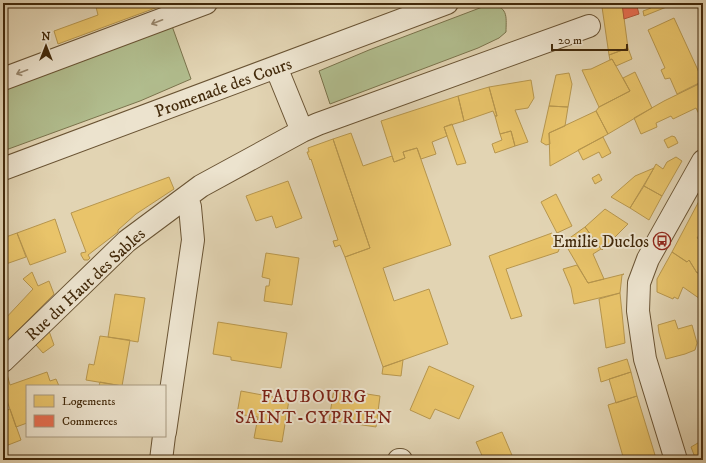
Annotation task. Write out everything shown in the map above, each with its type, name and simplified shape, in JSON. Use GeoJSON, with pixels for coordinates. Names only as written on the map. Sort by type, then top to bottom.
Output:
{"type":"FeatureCollection","features":[{"type":"Feature","properties":{"kind":"street"},"geometry":{"type":"LineString","coordinates":[[3,79],[206,3]]}},
{"type":"Feature","properties":{"kind":"street","name":"Promenade des Cours"},"geometry":{"type":"LineString","coordinates":[[3,169],[445,3]]}},
{"type":"Feature","properties":{"kind":"street"},"geometry":{"type":"LineString","coordinates":[[276,67],[302,131],[589,26]]}},
{"type":"Feature","properties":{"kind":"street","name":"Rue du Haut des Sables"},"geometry":{"type":"LineString","coordinates":[[3,361],[127,241],[201,186],[302,131]]}},
{"type":"Feature","properties":{"kind":"street"},"geometry":{"type":"LineString","coordinates":[[676,460],[645,359],[638,310],[639,283],[648,259],[703,161]]}},
{"type":"Feature","properties":{"kind":"street"},"geometry":{"type":"LineString","coordinates":[[166,425],[193,240],[190,207],[186,197]]}},
{"type":"Feature","properties":{"kind":"street"},"geometry":{"type":"LineString","coordinates":[[160,460],[164,437]]}},
{"type":"Feature","properties":{"kind":"green space"},"geometry":{"type":"Polygon","coordinates":[[[492,5],[501,8],[504,11],[506,18],[506,32],[499,38],[478,48],[330,104],[319,71],[369,50],[485,6],[492,5]]]}},
{"type":"Feature","properties":{"kind":"green space"},"geometry":{"type":"Polygon","coordinates":[[[172,26],[191,79],[140,101],[3,151],[3,89],[172,26]]]}},
{"type":"Feature","properties":{"kind":"building: Logements"},"geometry":{"type":"Polygon","coordinates":[[[108,3],[169,3],[58,44],[54,31],[98,15],[96,7],[108,3]]]}},
{"type":"Feature","properties":{"kind":"building: Logements"},"geometry":{"type":"Polygon","coordinates":[[[622,3],[628,48],[609,55],[602,7],[622,3]]]}},
{"type":"Feature","properties":{"kind":"building: Logements"},"geometry":{"type":"Polygon","coordinates":[[[649,3],[667,3],[669,6],[644,16],[643,11],[651,8],[649,3]]]}},
{"type":"Feature","properties":{"kind":"building: Logements"},"geometry":{"type":"Polygon","coordinates":[[[674,18],[703,81],[677,94],[670,78],[665,79],[661,70],[665,68],[648,30],[674,18]]]}},
{"type":"Feature","properties":{"kind":"building: Logements"},"geometry":{"type":"Polygon","coordinates":[[[628,48],[632,59],[616,66],[612,59],[610,60],[609,55],[628,48]]]}},
{"type":"Feature","properties":{"kind":"building: Logements"},"geometry":{"type":"Polygon","coordinates":[[[612,59],[630,91],[599,107],[582,70],[591,69],[612,59]]]}},
{"type":"Feature","properties":{"kind":"building: Logements"},"geometry":{"type":"Polygon","coordinates":[[[635,72],[652,108],[608,134],[596,111],[599,107],[630,91],[623,78],[635,72]]]}},
{"type":"Feature","properties":{"kind":"building: Logements"},"geometry":{"type":"Polygon","coordinates":[[[569,73],[572,84],[568,107],[549,106],[556,75],[569,73]]]}},
{"type":"Feature","properties":{"kind":"building: Logements"},"geometry":{"type":"Polygon","coordinates":[[[531,80],[534,98],[528,108],[515,110],[528,142],[515,146],[511,131],[500,134],[489,87],[531,80]]]}},
{"type":"Feature","properties":{"kind":"building: Logements"},"geometry":{"type":"Polygon","coordinates":[[[703,82],[703,122],[696,108],[673,119],[671,116],[656,123],[657,127],[641,134],[634,118],[703,82]]]}},
{"type":"Feature","properties":{"kind":"building: Logements"},"geometry":{"type":"Polygon","coordinates":[[[489,87],[497,116],[495,116],[493,111],[464,121],[458,96],[489,87]]]}},
{"type":"Feature","properties":{"kind":"building: Logements"},"geometry":{"type":"Polygon","coordinates":[[[458,96],[464,121],[444,127],[447,136],[432,142],[436,154],[421,159],[417,148],[403,152],[405,158],[394,162],[381,121],[458,96]]]}},
{"type":"Feature","properties":{"kind":"building: Logements"},"geometry":{"type":"Polygon","coordinates":[[[549,106],[568,107],[565,126],[549,133],[550,144],[546,145],[541,142],[549,106]]]}},
{"type":"Feature","properties":{"kind":"building: Logements"},"geometry":{"type":"Polygon","coordinates":[[[596,111],[608,134],[550,166],[549,133],[596,111]]]}},
{"type":"Feature","properties":{"kind":"building: Logements"},"geometry":{"type":"Polygon","coordinates":[[[452,124],[466,163],[457,165],[444,127],[452,124]]]}},
{"type":"Feature","properties":{"kind":"building: Logements"},"geometry":{"type":"Polygon","coordinates":[[[511,131],[515,146],[495,153],[492,144],[502,140],[500,134],[511,131]]]}},
{"type":"Feature","properties":{"kind":"building: Logements"},"geometry":{"type":"Polygon","coordinates":[[[351,133],[363,166],[392,156],[394,162],[405,158],[403,152],[417,148],[451,245],[383,268],[394,301],[429,289],[448,344],[383,367],[345,257],[370,248],[333,139],[351,133]]]}},
{"type":"Feature","properties":{"kind":"building: Logements"},"geometry":{"type":"Polygon","coordinates":[[[672,136],[675,137],[678,143],[668,148],[664,140],[672,136]]]}},
{"type":"Feature","properties":{"kind":"building: Logements"},"geometry":{"type":"Polygon","coordinates":[[[603,137],[611,153],[602,158],[599,152],[583,160],[578,150],[603,137]]]}},
{"type":"Feature","properties":{"kind":"building: Logements"},"geometry":{"type":"Polygon","coordinates":[[[333,139],[370,248],[345,257],[340,245],[335,247],[333,241],[338,240],[311,159],[310,160],[307,152],[309,152],[308,148],[333,139]]]}},
{"type":"Feature","properties":{"kind":"building: Logements"},"geometry":{"type":"Polygon","coordinates":[[[676,157],[682,161],[662,196],[644,186],[656,164],[663,169],[667,162],[676,157]]]}},
{"type":"Feature","properties":{"kind":"building: Logements"},"geometry":{"type":"Polygon","coordinates":[[[654,168],[630,208],[611,197],[635,176],[654,168]]]}},
{"type":"Feature","properties":{"kind":"building: Logements"},"geometry":{"type":"Polygon","coordinates":[[[599,174],[602,180],[595,184],[592,178],[599,174]]]}},
{"type":"Feature","properties":{"kind":"building: Logements"},"geometry":{"type":"Polygon","coordinates":[[[169,177],[174,189],[136,214],[118,230],[118,232],[88,255],[90,258],[88,260],[84,260],[81,253],[86,252],[71,213],[169,177]]]}},
{"type":"Feature","properties":{"kind":"building: Logements"},"geometry":{"type":"Polygon","coordinates":[[[288,181],[302,218],[276,228],[272,216],[256,221],[246,196],[288,181]]]}},
{"type":"Feature","properties":{"kind":"building: Logements"},"geometry":{"type":"Polygon","coordinates":[[[644,186],[662,196],[649,220],[630,208],[644,186]]]}},
{"type":"Feature","properties":{"kind":"building: Logements"},"geometry":{"type":"Polygon","coordinates":[[[703,193],[703,212],[698,203],[703,193]]]}},
{"type":"Feature","properties":{"kind":"building: Logements"},"geometry":{"type":"Polygon","coordinates":[[[556,194],[572,226],[557,233],[541,202],[556,194]]]}},
{"type":"Feature","properties":{"kind":"building: Logements"},"geometry":{"type":"Polygon","coordinates":[[[698,203],[703,212],[703,230],[697,238],[703,242],[703,265],[701,268],[703,271],[703,278],[699,272],[697,273],[689,260],[687,262],[672,252],[698,203]]]}},
{"type":"Feature","properties":{"kind":"building: Logements"},"geometry":{"type":"Polygon","coordinates":[[[605,209],[628,224],[602,250],[585,227],[605,209]]]}},
{"type":"Feature","properties":{"kind":"building: Logements"},"geometry":{"type":"Polygon","coordinates":[[[55,219],[66,252],[30,265],[17,233],[55,219]]]}},
{"type":"Feature","properties":{"kind":"building: Logements"},"geometry":{"type":"Polygon","coordinates":[[[585,227],[601,249],[593,254],[604,279],[588,283],[564,242],[585,227]]]}},
{"type":"Feature","properties":{"kind":"building: Logements"},"geometry":{"type":"Polygon","coordinates":[[[17,233],[26,257],[3,265],[3,238],[17,233]]]}},
{"type":"Feature","properties":{"kind":"building: Logements"},"geometry":{"type":"Polygon","coordinates":[[[552,233],[560,247],[558,252],[506,269],[522,316],[511,319],[489,256],[552,233]]]}},
{"type":"Feature","properties":{"kind":"building: Logements"},"geometry":{"type":"Polygon","coordinates":[[[672,252],[687,262],[689,260],[697,273],[699,272],[703,278],[703,301],[683,287],[678,299],[674,297],[673,299],[657,292],[657,279],[672,252]]]}},
{"type":"Feature","properties":{"kind":"building: Logements"},"geometry":{"type":"Polygon","coordinates":[[[266,253],[299,258],[292,305],[264,301],[266,286],[269,286],[270,279],[262,277],[266,253]]]}},
{"type":"Feature","properties":{"kind":"building: Logements"},"geometry":{"type":"Polygon","coordinates":[[[577,265],[588,283],[624,274],[622,275],[620,293],[574,304],[571,288],[563,269],[577,265]]]}},
{"type":"Feature","properties":{"kind":"building: Logements"},"geometry":{"type":"Polygon","coordinates":[[[32,272],[38,286],[49,281],[54,294],[9,339],[3,325],[3,321],[33,289],[23,279],[32,272]]]}},
{"type":"Feature","properties":{"kind":"building: Logements"},"geometry":{"type":"Polygon","coordinates":[[[620,293],[625,343],[606,348],[599,299],[620,293]]]}},
{"type":"Feature","properties":{"kind":"building: Logements"},"geometry":{"type":"Polygon","coordinates":[[[115,294],[145,298],[138,342],[108,337],[115,294]]]}},
{"type":"Feature","properties":{"kind":"building: Logements"},"geometry":{"type":"Polygon","coordinates":[[[675,320],[678,329],[692,325],[697,343],[695,350],[666,359],[658,325],[675,320]]]}},
{"type":"Feature","properties":{"kind":"building: Logements"},"geometry":{"type":"Polygon","coordinates":[[[218,322],[287,333],[281,368],[231,360],[231,357],[213,354],[218,322]]]}},
{"type":"Feature","properties":{"kind":"building: Logements"},"geometry":{"type":"Polygon","coordinates":[[[49,331],[54,345],[43,353],[36,345],[49,331]]]}},
{"type":"Feature","properties":{"kind":"building: Logements"},"geometry":{"type":"Polygon","coordinates":[[[100,336],[130,340],[122,385],[86,380],[89,364],[94,365],[100,336]]]}},
{"type":"Feature","properties":{"kind":"building: Logements"},"geometry":{"type":"Polygon","coordinates":[[[627,359],[631,372],[601,382],[598,368],[627,359]]]}},
{"type":"Feature","properties":{"kind":"building: Logements"},"geometry":{"type":"Polygon","coordinates":[[[403,360],[401,376],[382,374],[383,367],[403,360]]]}},
{"type":"Feature","properties":{"kind":"building: Logements"},"geometry":{"type":"Polygon","coordinates":[[[429,366],[474,386],[459,419],[435,409],[430,419],[410,410],[429,366]]]}},
{"type":"Feature","properties":{"kind":"building: Logements"},"geometry":{"type":"Polygon","coordinates":[[[47,372],[50,381],[56,379],[59,385],[26,385],[26,423],[16,427],[3,389],[3,378],[7,374],[10,385],[47,372]]]}},
{"type":"Feature","properties":{"kind":"building: Logements"},"geometry":{"type":"Polygon","coordinates":[[[631,372],[637,396],[616,403],[609,379],[631,372]]]}},
{"type":"Feature","properties":{"kind":"building: Logements"},"geometry":{"type":"Polygon","coordinates":[[[100,382],[116,385],[99,385],[100,382]]]}},
{"type":"Feature","properties":{"kind":"building: Logements"},"geometry":{"type":"Polygon","coordinates":[[[334,389],[380,396],[376,427],[329,420],[334,389]]]}},
{"type":"Feature","properties":{"kind":"building: Logements"},"geometry":{"type":"Polygon","coordinates":[[[241,391],[289,400],[282,442],[254,438],[258,417],[237,414],[241,391]]]}},
{"type":"Feature","properties":{"kind":"building: Logements"},"geometry":{"type":"Polygon","coordinates":[[[637,396],[655,455],[640,460],[624,460],[608,405],[637,396]]]}},
{"type":"Feature","properties":{"kind":"building: Logements"},"geometry":{"type":"Polygon","coordinates":[[[10,409],[21,440],[3,447],[3,412],[10,409]]]}},
{"type":"Feature","properties":{"kind":"building: Logements"},"geometry":{"type":"Polygon","coordinates":[[[502,432],[514,460],[484,460],[476,442],[502,432]]]}},
{"type":"Feature","properties":{"kind":"building: Logements"},"geometry":{"type":"Polygon","coordinates":[[[703,440],[703,460],[696,460],[691,447],[703,440]]]}},
{"type":"Feature","properties":{"kind":"building: Commerces"},"geometry":{"type":"Polygon","coordinates":[[[622,3],[636,3],[639,14],[624,19],[622,3]]]}},
{"type":"Feature","properties":{"kind":"place","name":"Emilie Duclos"},"geometry":{"type":"Point","coordinates":[662,241]}},
{"type":"Feature","properties":{"kind":"district","name":"FAUBOURG SAINT-CYPRIEN"},"geometry":{"type":"Point","coordinates":[314,406]}}]}
